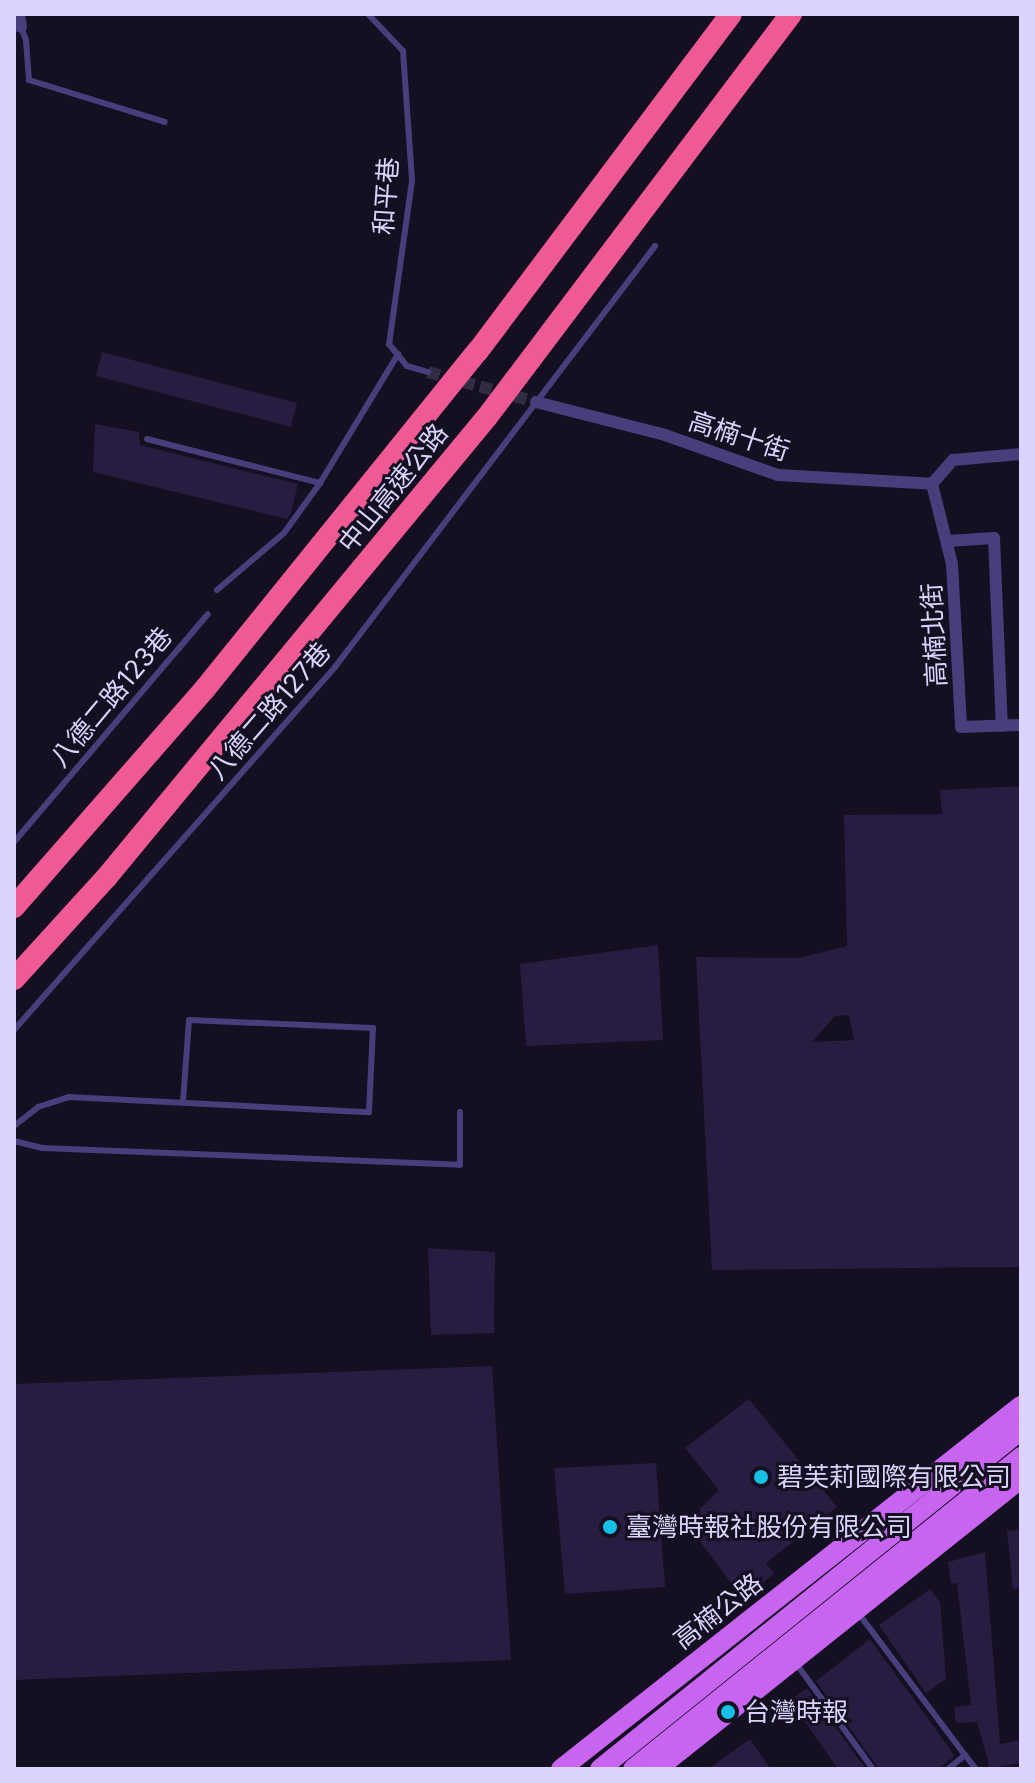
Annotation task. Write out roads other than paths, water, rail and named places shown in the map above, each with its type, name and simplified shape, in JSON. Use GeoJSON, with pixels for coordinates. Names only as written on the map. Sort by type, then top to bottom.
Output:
{"type":"FeatureCollection","features":[{"type":"Feature","properties":{"kind":"highway","name":"中山高速公路"},"geometry":{"type":"LineString","coordinates":[[14,907],[204,690],[478,351],[731,14]]}},
{"type":"Feature","properties":{"kind":"highway","name":"中山高速公路"},"geometry":{"type":"LineString","coordinates":[[14,979],[117,866],[487,417],[791,14]]}},
{"type":"Feature","properties":{"kind":"main road","name":"高楠公路"},"geometry":{"type":"LineString","coordinates":[[561,1769],[1021,1406]]}},
{"type":"Feature","properties":{"kind":"main road","name":"高楠公路"},"geometry":{"type":"LineString","coordinates":[[656,1758],[1021,1430]]}},
{"type":"Feature","properties":{"kind":"main road","name":"高楠公路"},"geometry":{"type":"LineString","coordinates":[[600,1769],[656,1758],[1021,1457]]}},
{"type":"Feature","properties":{"kind":"main road","name":"高楠公路"},"geometry":{"type":"LineString","coordinates":[[633,1769],[656,1758],[793,1660],[1021,1478]]}},
{"type":"Feature","properties":{"kind":"street","name":"高楠十街"},"geometry":{"type":"LineString","coordinates":[[536,402],[665,435],[778,475],[932,484]]}},
{"type":"Feature","properties":{"kind":"street"},"geometry":{"type":"LineString","coordinates":[[932,484],[953,460],[1021,454]]}},
{"type":"Feature","properties":{"kind":"street","name":"高楠北街"},"geometry":{"type":"LineString","coordinates":[[932,484],[948,541],[961,727],[1021,725]]}},
{"type":"Feature","properties":{"kind":"street"},"geometry":{"type":"LineString","coordinates":[[948,541],[994,538],[1002,726]]}},
{"type":"Feature","properties":{"kind":"lane","name":"和平巷"},"geometry":{"type":"LineString","coordinates":[[368,14],[403,51],[412,181],[389,344],[398,354]]}},
{"type":"Feature","properties":{"kind":"lane"},"geometry":{"type":"LineString","coordinates":[[18,23],[29,80],[165,122]]}},
{"type":"Feature","properties":{"kind":"lane","name":"八德二路127巷"},"geometry":{"type":"LineString","coordinates":[[14,1030],[335,667],[655,246]]}},
{"type":"Feature","properties":{"kind":"lane"},"geometry":{"type":"LineString","coordinates":[[217,590],[284,533],[320,483],[398,354],[407,366],[428,372]]}},
{"type":"Feature","properties":{"kind":"lane"},"geometry":{"type":"LineString","coordinates":[[147,439],[320,483]]}},
{"type":"Feature","properties":{"kind":"lane","name":"八德二路123巷"},"geometry":{"type":"LineString","coordinates":[[14,842],[208,614]]}},
{"type":"Feature","properties":{"kind":"lane"},"geometry":{"type":"LineString","coordinates":[[14,1126],[38,1107],[68,1097],[369,1112],[373,1028],[189,1020],[183,1101]]}},
{"type":"Feature","properties":{"kind":"lane"},"geometry":{"type":"LineString","coordinates":[[14,1141],[42,1148],[460,1165],[460,1112]]}},
{"type":"Feature","properties":{"kind":"lane"},"geometry":{"type":"LineString","coordinates":[[856,1609],[976,1769]]}},
{"type":"Feature","properties":{"kind":"lane"},"geometry":{"type":"LineString","coordinates":[[793,1660],[873,1769]]}},
{"type":"Feature","properties":{"kind":"lane"},"geometry":{"type":"LineString","coordinates":[[627,1716],[656,1758]]}},
{"type":"Feature","properties":{"kind":"lane"},"geometry":{"type":"LineString","coordinates":[[948,1769],[965,1755]]}},
{"type":"Feature","properties":{"kind":"tunnel"},"geometry":{"type":"LineString","coordinates":[[428,372],[536,402]]}},
{"type":"Feature","properties":{"kind":"place","name":"碧芙莉國際有限公司"},"geometry":{"type":"Point","coordinates":[761,1477]}},
{"type":"Feature","properties":{"kind":"place","name":"臺灣時報社股份有限公司"},"geometry":{"type":"Point","coordinates":[610,1527]}},
{"type":"Feature","properties":{"kind":"place","name":"台灣時報"},"geometry":{"type":"Point","coordinates":[728,1712]}}]}
